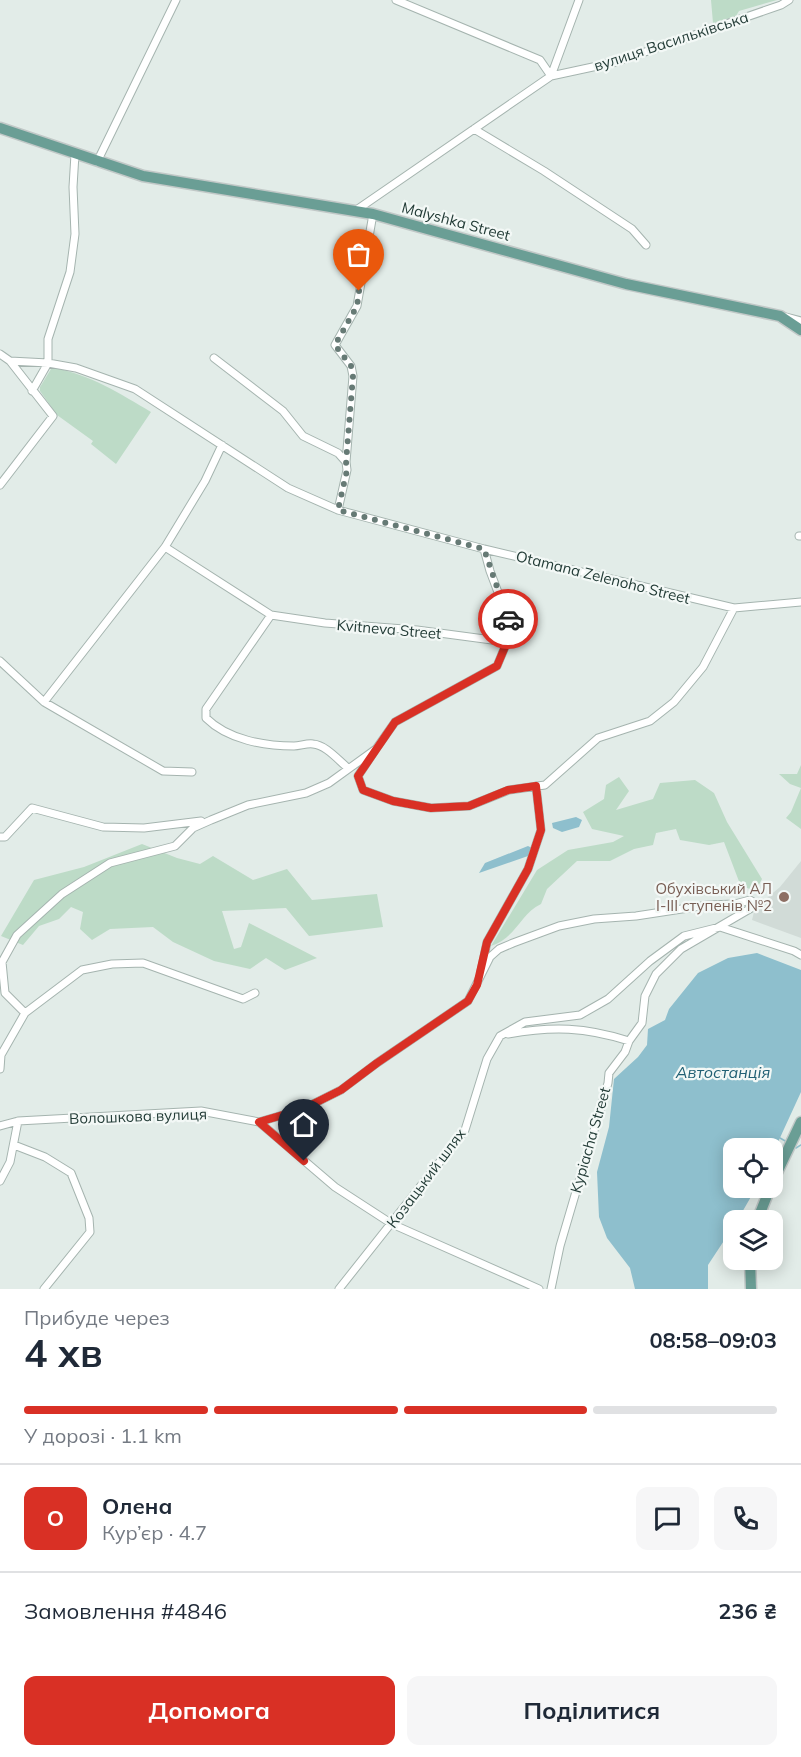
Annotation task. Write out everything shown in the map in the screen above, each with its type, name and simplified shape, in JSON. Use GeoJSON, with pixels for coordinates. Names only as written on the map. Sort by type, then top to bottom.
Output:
{"type":"FeatureCollection","features":[{"type":"Feature","properties":{"kind":"main road","name":"Malyshka Street"},"geometry":{"type":"LineString","coordinates":[[0,128],[143,176],[373,214],[626,284],[780,316],[801,330]]}},
{"type":"Feature","properties":{"kind":"main road"},"geometry":{"type":"LineString","coordinates":[[783,1160],[801,1122]]}},
{"type":"Feature","properties":{"kind":"main road"},"geometry":{"type":"LineString","coordinates":[[750,1270],[751,1289]]}},
{"type":"Feature","properties":{"kind":"street"},"geometry":{"type":"LineString","coordinates":[[97,162],[176,0]]}},
{"type":"Feature","properties":{"kind":"street"},"geometry":{"type":"LineString","coordinates":[[396,0],[540,60],[551,76]]}},
{"type":"Feature","properties":{"kind":"street"},"geometry":{"type":"LineString","coordinates":[[551,76],[579,0]]}},
{"type":"Feature","properties":{"kind":"street","name":"вулиця Васильківська"},"geometry":{"type":"LineString","coordinates":[[355,211],[551,76],[616,62],[781,5],[789,0]]}},
{"type":"Feature","properties":{"kind":"street"},"geometry":{"type":"LineString","coordinates":[[474,129],[544,171],[632,229],[646,245]]}},
{"type":"Feature","properties":{"kind":"street"},"geometry":{"type":"LineString","coordinates":[[32,391],[48,363],[48,339],[70,272],[75,234],[73,187],[75,154]]}},
{"type":"Feature","properties":{"kind":"street"},"geometry":{"type":"LineString","coordinates":[[338,510],[347,470],[353,376],[351,366],[335,345],[357,306],[373,214]]}},
{"type":"Feature","properties":{"kind":"street"},"geometry":{"type":"LineString","coordinates":[[780,316],[801,321]]}},
{"type":"Feature","properties":{"kind":"street"},"geometry":{"type":"LineString","coordinates":[[0,354],[10,361],[52,416],[0,485]]}},
{"type":"Feature","properties":{"kind":"street"},"geometry":{"type":"LineString","coordinates":[[214,358],[283,411],[303,436],[338,453],[346,462]]}},
{"type":"Feature","properties":{"kind":"street","name":"Otamana Zelenoho Street"},"geometry":{"type":"LineString","coordinates":[[10,361],[48,363],[76,368],[135,389],[288,488],[338,510],[484,549],[734,608],[801,602]]}},
{"type":"Feature","properties":{"kind":"street"},"geometry":{"type":"LineString","coordinates":[[44,702],[165,547],[205,481],[222,446]]}},
{"type":"Feature","properties":{"kind":"street","name":"Kvitneva Street"},"geometry":{"type":"LineString","coordinates":[[165,547],[271,615],[325,623],[417,630],[507,642]]}},
{"type":"Feature","properties":{"kind":"street"},"geometry":{"type":"LineString","coordinates":[[484,549],[508,619],[507,642],[497,666],[395,722],[358,776],[363,790],[393,801],[431,808],[469,806],[508,790],[545,785],[598,738],[650,721],[674,702],[703,667],[734,608]]}},
{"type":"Feature","properties":{"kind":"street"},"geometry":{"type":"LineString","coordinates":[[271,615],[206,709],[206,718],[235,737],[268,744],[295,746],[314,744],[325,749],[348,768]]}},
{"type":"Feature","properties":{"kind":"street"},"geometry":{"type":"LineString","coordinates":[[0,661],[44,702],[163,771],[192,772]]}},
{"type":"Feature","properties":{"kind":"street"},"geometry":{"type":"LineString","coordinates":[[25,1013],[5,993],[2,962],[17,935],[62,894],[110,863],[175,846],[193,828],[211,820],[248,805],[306,793],[329,783],[376,749]]}},
{"type":"Feature","properties":{"kind":"street"},"geometry":{"type":"LineString","coordinates":[[477,985],[487,942],[528,869],[541,830],[536,786]]}},
{"type":"Feature","properties":{"kind":"street"},"geometry":{"type":"LineString","coordinates":[[0,837],[5,837],[32,808],[103,827],[144,828],[211,820]]}},
{"type":"Feature","properties":{"kind":"street","name":"Волошкова вулиця"},"geometry":{"type":"LineString","coordinates":[[0,1125],[18,1121],[201,1111],[259,1122],[303,1109],[341,1090],[468,1001],[490,957],[499,950],[559,926],[594,919],[636,916],[708,905],[735,904],[750,900],[754,903],[753,907],[720,927]]}},
{"type":"Feature","properties":{"kind":"street"},"geometry":{"type":"LineString","coordinates":[[500,1036],[525,1022],[580,1015],[608,999],[650,961],[684,936],[720,927],[801,955]]}},
{"type":"Feature","properties":{"kind":"street","name":"Kypiacha Street"},"geometry":{"type":"LineString","coordinates":[[551,1289],[560,1246],[609,1073],[642,1023],[645,996],[656,974],[681,949],[720,927]]}},
{"type":"Feature","properties":{"kind":"street"},"geometry":{"type":"LineString","coordinates":[[0,1069],[1,1055],[25,1013],[82,970],[112,964],[143,963],[243,999],[255,993]]}},
{"type":"Feature","properties":{"kind":"street"},"geometry":{"type":"LineString","coordinates":[[500,1036],[534,1029],[558,1028],[601,1032],[629,1041]]}},
{"type":"Feature","properties":{"kind":"street","name":"Козацький шлях"},"geometry":{"type":"LineString","coordinates":[[339,1289],[465,1130],[488,1059],[500,1036]]}},
{"type":"Feature","properties":{"kind":"street"},"geometry":{"type":"LineString","coordinates":[[0,1181],[10,1162],[18,1121]]}},
{"type":"Feature","properties":{"kind":"street"},"geometry":{"type":"LineString","coordinates":[[259,1122],[335,1187],[392,1224],[540,1289]]}},
{"type":"Feature","properties":{"kind":"street"},"geometry":{"type":"LineString","coordinates":[[14,1145],[45,1157],[70,1173],[89,1218],[90,1232],[44,1289]]}},
{"type":"Feature","properties":{"kind":"shaded area","name":"Обухівський АЛ І-ІІІ ступенів №2"},"geometry":{"type":"Polygon","coordinates":[[[801,861],[801,938],[752,920],[755,908],[780,887],[801,861]]]}},
{"type":"Feature","properties":{"kind":"green space"},"geometry":{"type":"Polygon","coordinates":[[[711,0],[777,0],[739,11],[736,16],[713,23],[711,0]]]}},
{"type":"Feature","properties":{"kind":"green space"},"geometry":{"type":"Polygon","coordinates":[[[51,369],[92,380],[151,412],[116,464],[91,444],[93,441],[57,415],[40,391],[40,387],[51,369]]]}},
{"type":"Feature","properties":{"kind":"green space"},"geometry":{"type":"Polygon","coordinates":[[[801,765],[801,788],[790,784],[779,774],[797,774],[801,765]]]}},
{"type":"Feature","properties":{"kind":"green space"},"geometry":{"type":"Polygon","coordinates":[[[619,777],[629,791],[616,810],[653,799],[660,783],[695,780],[714,793],[727,822],[762,879],[755,892],[740,884],[724,842],[709,845],[680,840],[676,829],[656,833],[653,845],[634,849],[610,861],[577,861],[547,889],[541,904],[534,908],[507,937],[491,946],[537,870],[568,850],[613,842],[624,836],[592,829],[583,812],[604,799],[606,785],[619,777]]]}},
{"type":"Feature","properties":{"kind":"green space"},"geometry":{"type":"Polygon","coordinates":[[[801,788],[801,829],[786,818],[801,788]]]}},
{"type":"Feature","properties":{"kind":"green space"},"geometry":{"type":"Polygon","coordinates":[[[142,844],[177,858],[200,864],[213,856],[253,880],[287,869],[312,900],[377,894],[383,927],[309,936],[286,908],[222,911],[234,949],[241,947],[249,923],[317,958],[285,970],[266,958],[250,969],[214,961],[173,942],[153,927],[110,929],[92,940],[80,929],[83,912],[71,907],[59,919],[39,926],[23,945],[1,936],[34,880],[84,867],[142,844]]]}},
{"type":"Feature","properties":{"kind":"water"},"geometry":{"type":"Polygon","coordinates":[[[576,817],[582,820],[579,827],[562,832],[553,828],[552,823],[576,817]]]}},
{"type":"Feature","properties":{"kind":"water"},"geometry":{"type":"Polygon","coordinates":[[[528,846],[532,848],[528,856],[479,873],[485,863],[528,846]]]}},
{"type":"Feature","properties":{"kind":"water","name":"Автостанція"},"geometry":{"type":"Polygon","coordinates":[[[757,953],[801,970],[801,1092],[780,1138],[723,1138],[723,1198],[750,1198],[743,1210],[723,1210],[723,1242],[708,1265],[708,1289],[635,1289],[630,1268],[607,1238],[599,1217],[597,1172],[609,1127],[614,1079],[638,1057],[647,1045],[648,1029],[665,1020],[669,1009],[698,973],[728,958],[757,953]]]}},
{"type":"Feature","properties":{"kind":"waterway"},"geometry":{"type":"LineString","coordinates":[[783,1140],[787,1142]]}},
{"type":"Feature","properties":{"kind":"waterway"},"geometry":{"type":"LineString","coordinates":[[793,1146],[796,1148],[801,1145]]}},
{"type":"Feature","properties":{"kind":"way so far"},"geometry":{"type":"LineString","coordinates":[[359,291],[357,306],[335,345],[351,366],[353,376],[347,470],[338,510],[484,549],[508,619]]}},
{"type":"Feature","properties":{"kind":"place","name":"Обухівський АЛ І-ІІІ ступенів №2"},"geometry":{"type":"Point","coordinates":[784,897]}},
{"type":"Feature","properties":{"kind":"route"},"geometry":{"type":"LineString","coordinates":[[304,1161],[259,1122],[303,1109],[341,1090],[468,1001],[477,985],[487,942],[528,869],[541,830],[536,786],[508,790],[469,806],[431,808],[393,801],[363,790],[358,776],[395,722],[497,666],[507,642],[508,619]]}}]}
